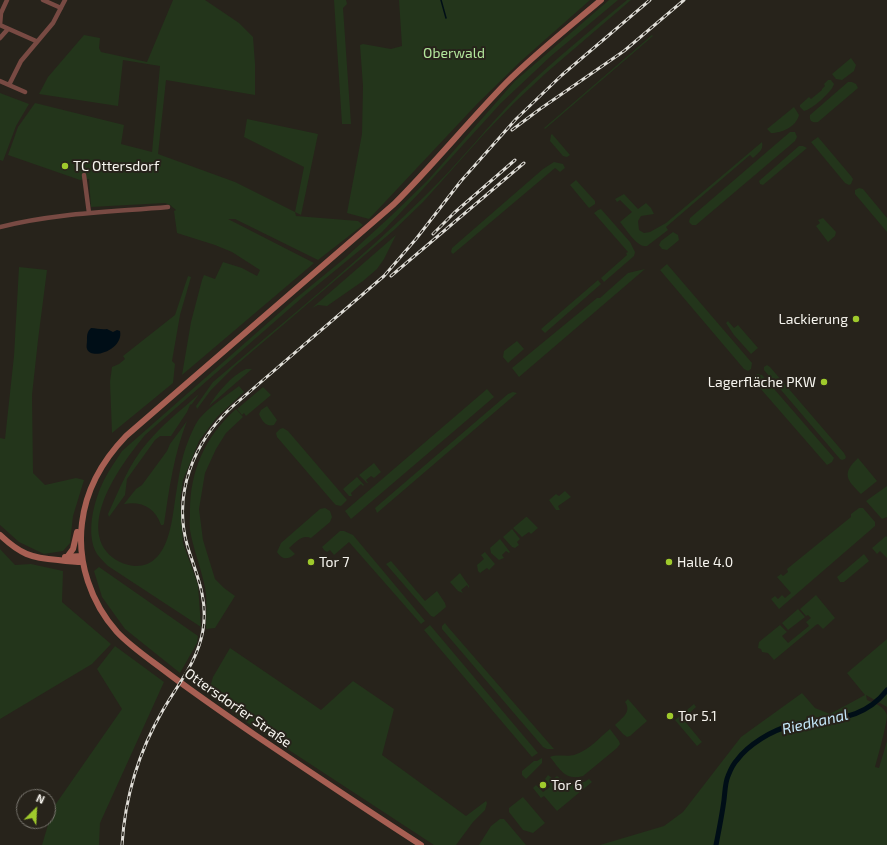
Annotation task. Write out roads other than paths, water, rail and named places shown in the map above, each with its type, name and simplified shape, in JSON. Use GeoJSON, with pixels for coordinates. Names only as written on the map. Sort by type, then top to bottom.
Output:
{"type":"FeatureCollection","features":[{"type":"Feature","properties":{"kind":"street"},"geometry":{"type":"LineString","coordinates":[[7,0],[1,13],[0,25],[36,42]]}},
{"type":"Feature","properties":{"kind":"street"},"geometry":{"type":"LineString","coordinates":[[43,0],[61,8]]}},
{"type":"Feature","properties":{"kind":"street"},"geometry":{"type":"LineString","coordinates":[[8,86],[21,61],[53,22],[65,0]]}},
{"type":"Feature","properties":{"kind":"street"},"geometry":{"type":"LineString","coordinates":[[67,557],[74,550],[78,521],[83,512],[91,486],[97,473],[110,453],[126,436],[394,204],[432,166],[507,82],[600,0]]}},
{"type":"Feature","properties":{"kind":"street"},"geometry":{"type":"LineString","coordinates":[[0,38],[8,29]]}},
{"type":"Feature","properties":{"kind":"street"},"geometry":{"type":"LineString","coordinates":[[0,82],[25,92]]}},
{"type":"Feature","properties":{"kind":"street"},"geometry":{"type":"LineString","coordinates":[[84,175],[90,214]]}},
{"type":"Feature","properties":{"kind":"street"},"geometry":{"type":"LineString","coordinates":[[0,227],[25,220],[168,207]]}},
{"type":"Feature","properties":{"kind":"street","name":"Ottersdorfer Straße"},"geometry":{"type":"LineString","coordinates":[[83,512],[81,542],[82,559],[87,578],[98,605],[117,632],[136,649],[180,683],[356,804],[421,845]]}},
{"type":"Feature","properties":{"kind":"street"},"geometry":{"type":"LineString","coordinates":[[0,535],[24,553],[41,559],[82,559]]}},
{"type":"Feature","properties":{"kind":"street"},"geometry":{"type":"LineString","coordinates":[[56,560],[67,557],[82,559]]}},
{"type":"Feature","properties":{"kind":"waterway"},"geometry":{"type":"LineString","coordinates":[[441,0],[446,18]]}},
{"type":"Feature","properties":{"kind":"waterway","name":"Riedkanal"},"geometry":{"type":"LineString","coordinates":[[716,845],[727,779],[734,763],[747,749],[761,739],[783,728],[803,723],[830,720],[854,714],[866,709],[877,701],[887,690]]}},
{"type":"Feature","properties":{"kind":"railway"},"geometry":{"type":"LineString","coordinates":[[122,845],[126,810],[140,758],[154,726],[187,672],[197,652],[203,630],[203,598],[188,548],[184,528],[183,509],[185,489],[190,471],[197,453],[207,436],[219,420],[233,406],[384,276],[416,239],[461,181],[516,119],[562,75],[650,0]]}},
{"type":"Feature","properties":{"kind":"railway"},"geometry":{"type":"LineString","coordinates":[[512,130],[624,51],[684,0]]}},
{"type":"Feature","properties":{"kind":"railway"},"geometry":{"type":"LineString","coordinates":[[433,234],[454,213],[515,160]]}},
{"type":"Feature","properties":{"kind":"railway"},"geometry":{"type":"LineString","coordinates":[[391,276],[524,163]]}},
{"type":"Feature","properties":{"kind":"place","name":"TC Ottersdorf"},"geometry":{"type":"Point","coordinates":[65,166]}},
{"type":"Feature","properties":{"kind":"place","name":"Lackierung"},"geometry":{"type":"Point","coordinates":[856,319]}},
{"type":"Feature","properties":{"kind":"place","name":"Lagerfläche PKW"},"geometry":{"type":"Point","coordinates":[824,382]}},
{"type":"Feature","properties":{"kind":"place","name":"Tor 7"},"geometry":{"type":"Point","coordinates":[311,562]}},
{"type":"Feature","properties":{"kind":"place","name":"Halle 4.0"},"geometry":{"type":"Point","coordinates":[669,562]}},
{"type":"Feature","properties":{"kind":"place","name":"Tor 5.1"},"geometry":{"type":"Point","coordinates":[670,716]}},
{"type":"Feature","properties":{"kind":"place","name":"Tor 6"},"geometry":{"type":"Point","coordinates":[543,785]}},
{"type":"Feature","properties":{"kind":"park label","name":"Oberwald"},"geometry":{"type":"Point","coordinates":[454,53]}}]}
